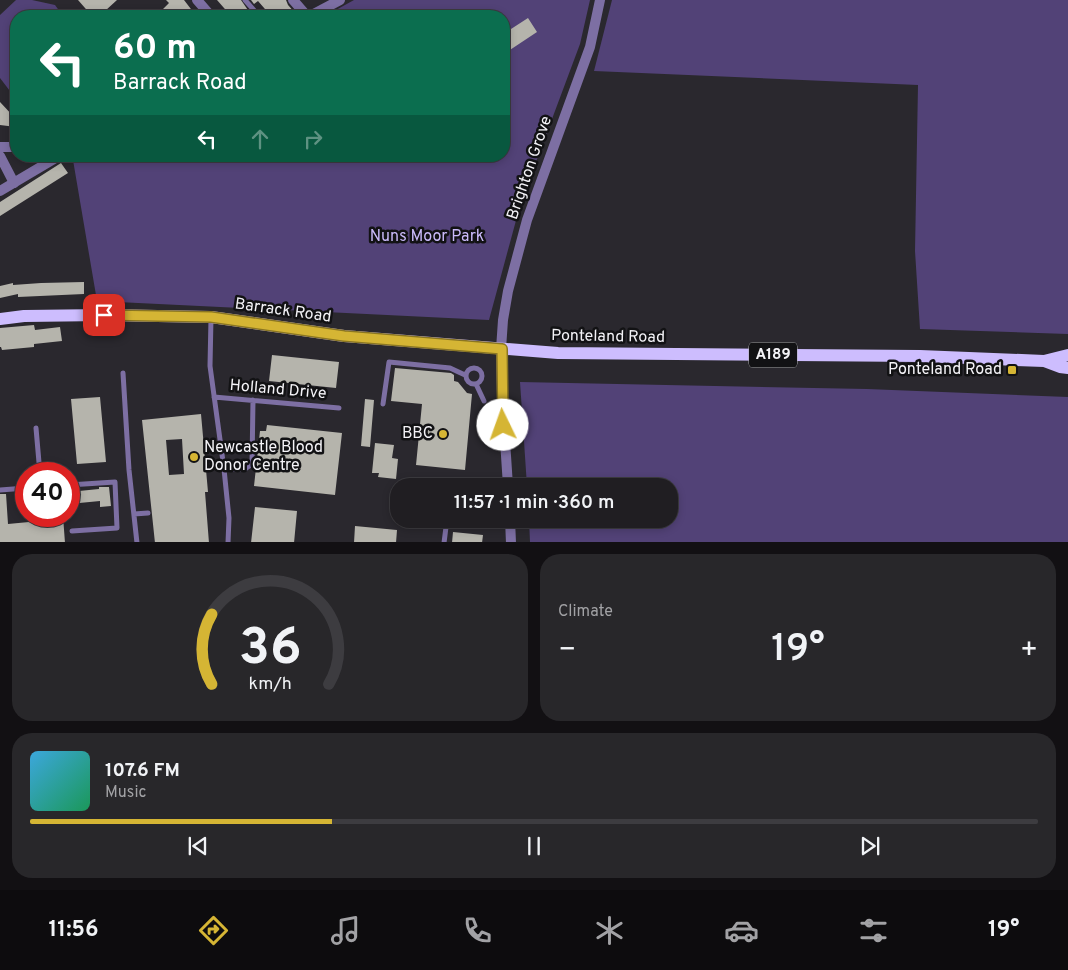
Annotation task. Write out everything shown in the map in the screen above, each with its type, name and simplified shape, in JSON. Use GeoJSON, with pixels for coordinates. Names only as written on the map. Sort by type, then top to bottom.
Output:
{"type":"FeatureCollection","features":[{"type":"Feature","properties":{"kind":"main road","name":"Barrack Road"},"geometry":{"type":"LineString","coordinates":[[0,319],[24,316],[86,315],[211,317],[344,336],[502,349]]}},
{"type":"Feature","properties":{"kind":"main road","name":"Ponteland Road"},"geometry":{"type":"LineString","coordinates":[[502,349],[566,353],[920,356],[1044,361],[1068,355]]}},
{"type":"Feature","properties":{"kind":"main road","name":"Ponteland Road"},"geometry":{"type":"LineString","coordinates":[[1044,361],[1068,368]]}},
{"type":"Feature","properties":{"kind":"street"},"geometry":{"type":"LineString","coordinates":[[197,0],[205,10]]}},
{"type":"Feature","properties":{"kind":"street"},"geometry":{"type":"LineString","coordinates":[[293,0],[302,10]]}},
{"type":"Feature","properties":{"kind":"street"},"geometry":{"type":"LineString","coordinates":[[320,10],[339,0]]}},
{"type":"Feature","properties":{"kind":"street","name":"Brighton Grove"},"geometry":{"type":"LineString","coordinates":[[507,478],[502,395],[504,315],[518,250],[539,184],[590,47],[600,0]]}},
{"type":"Feature","properties":{"kind":"street"},"geometry":{"type":"LineString","coordinates":[[0,156],[7,187],[50,162]]}},
{"type":"Feature","properties":{"kind":"street"},"geometry":{"type":"LineString","coordinates":[[510,528],[511,542]]}},
{"type":"Feature","properties":{"kind":"lane"},"geometry":{"type":"LineString","coordinates":[[245,0],[254,10]]}},
{"type":"Feature","properties":{"kind":"lane","name":"Holland Drive"},"geometry":{"type":"LineString","coordinates":[[211,317],[210,352],[229,518],[228,542]]}},
{"type":"Feature","properties":{"kind":"lane"},"geometry":{"type":"LineString","coordinates":[[382,404],[389,362],[450,368],[465,375]]}},
{"type":"Feature","properties":{"kind":"lane"},"geometry":{"type":"LineString","coordinates":[[471,367],[477,367],[481,371],[482,376],[476,384],[470,384],[466,380],[465,375],[471,367]]}},
{"type":"Feature","properties":{"kind":"lane"},"geometry":{"type":"LineString","coordinates":[[123,373],[129,470],[137,542]]}},
{"type":"Feature","properties":{"kind":"lane"},"geometry":{"type":"LineString","coordinates":[[476,384],[484,401]]}},
{"type":"Feature","properties":{"kind":"lane","name":"Holland Drive"},"geometry":{"type":"LineString","coordinates":[[214,397],[338,408]]}},
{"type":"Feature","properties":{"kind":"lane"},"geometry":{"type":"LineString","coordinates":[[224,469],[245,469],[252,464],[254,440],[253,400]]}},
{"type":"Feature","properties":{"kind":"lane"},"geometry":{"type":"LineString","coordinates":[[36,428],[39,462]]}},
{"type":"Feature","properties":{"kind":"lane"},"geometry":{"type":"LineString","coordinates":[[72,531],[117,528],[115,482],[80,484]]}},
{"type":"Feature","properties":{"kind":"lane"},"geometry":{"type":"LineString","coordinates":[[0,490],[15,489]]}},
{"type":"Feature","properties":{"kind":"lane"},"geometry":{"type":"LineString","coordinates":[[134,514],[148,513]]}},
{"type":"Feature","properties":{"kind":"lane"},"geometry":{"type":"LineString","coordinates":[[444,542],[446,528]]}},
{"type":"Feature","properties":{"kind":"green space"},"geometry":{"type":"Polygon","coordinates":[[[16,0],[32,0],[55,5],[59,10],[10,10],[10,91],[0,78],[0,15],[16,0]]]}},
{"type":"Feature","properties":{"kind":"green space","name":"Nuns Moor Park"},"geometry":{"type":"Polygon","coordinates":[[[354,0],[590,0],[580,44],[521,202],[489,320],[97,301],[73,162],[510,162],[510,10],[336,10],[354,0]]]}},
{"type":"Feature","properties":{"kind":"green space"},"geometry":{"type":"Polygon","coordinates":[[[612,0],[1068,0],[1068,334],[920,329],[915,251],[918,85],[594,71],[612,0]]]}},
{"type":"Feature","properties":{"kind":"green space"},"geometry":{"type":"Polygon","coordinates":[[[520,382],[867,389],[1068,397],[1068,542],[530,542],[529,528],[678,528],[678,478],[526,478],[520,382]]]}},
{"type":"Feature","properties":{"kind":"building"},"geometry":{"type":"Polygon","coordinates":[[[78,0],[117,0],[106,10],[87,10],[78,0]]]}},
{"type":"Feature","properties":{"kind":"building"},"geometry":{"type":"Polygon","coordinates":[[[166,0],[184,0],[192,10],[162,10],[169,3],[166,0]]]}},
{"type":"Feature","properties":{"kind":"building"},"geometry":{"type":"Polygon","coordinates":[[[217,0],[241,0],[248,10],[226,10],[217,0]]]}},
{"type":"Feature","properties":{"kind":"building"},"geometry":{"type":"Polygon","coordinates":[[[251,0],[286,0],[292,10],[266,10],[258,1],[254,4],[251,0]]]}},
{"type":"Feature","properties":{"kind":"building"},"geometry":{"type":"Polygon","coordinates":[[[528,18],[537,32],[510,50],[510,28],[528,18]]]}},
{"type":"Feature","properties":{"kind":"building"},"geometry":{"type":"Polygon","coordinates":[[[0,102],[10,113],[10,126],[0,125],[0,102]]]}},
{"type":"Feature","properties":{"kind":"building"},"geometry":{"type":"Polygon","coordinates":[[[61,163],[68,173],[0,216],[0,202],[61,163]]]}},
{"type":"Feature","properties":{"kind":"building"},"geometry":{"type":"Polygon","coordinates":[[[84,282],[84,294],[18,297],[18,294],[0,298],[0,286],[13,283],[13,285],[84,282]]]}},
{"type":"Feature","properties":{"kind":"building"},"geometry":{"type":"Polygon","coordinates":[[[34,325],[35,330],[60,327],[62,341],[34,344],[34,347],[2,350],[0,347],[0,328],[34,325]]]}},
{"type":"Feature","properties":{"kind":"building"},"geometry":{"type":"Polygon","coordinates":[[[272,355],[339,362],[336,388],[269,381],[272,355]]]}},
{"type":"Feature","properties":{"kind":"building","name":"BBC"},"geometry":{"type":"Polygon","coordinates":[[[395,368],[451,373],[454,375],[454,381],[458,382],[467,393],[472,394],[465,470],[416,465],[422,404],[391,401],[395,368]]]}},
{"type":"Feature","properties":{"kind":"building"},"geometry":{"type":"Polygon","coordinates":[[[100,397],[106,462],[80,464],[80,462],[77,462],[71,399],[100,397]]]}},
{"type":"Feature","properties":{"kind":"building"},"geometry":{"type":"Polygon","coordinates":[[[365,399],[374,400],[370,447],[361,446],[365,399]]]}},
{"type":"Feature","properties":{"kind":"building","name":"Newcastle Blood Donor Centre"},"geometry":{"type":"Polygon","coordinates":[[[201,414],[208,492],[205,492],[209,542],[155,542],[142,420],[201,414]],[[182,439],[166,440],[169,475],[184,474],[182,439]]]}},
{"type":"Feature","properties":{"kind":"building"},"geometry":{"type":"Polygon","coordinates":[[[267,425],[342,433],[335,495],[254,486],[260,431],[266,431],[267,425]]]}},
{"type":"Feature","properties":{"kind":"building"},"geometry":{"type":"Polygon","coordinates":[[[375,443],[394,445],[392,458],[398,459],[396,478],[378,477],[379,473],[372,473],[375,443]]]}},
{"type":"Feature","properties":{"kind":"building"},"geometry":{"type":"Polygon","coordinates":[[[99,487],[109,487],[111,506],[100,507],[100,501],[80,503],[80,491],[99,489],[99,487]]]}},
{"type":"Feature","properties":{"kind":"building"},"geometry":{"type":"Polygon","coordinates":[[[0,494],[6,494],[8,524],[15,523],[15,527],[64,527],[65,542],[0,542],[0,494]]]}},
{"type":"Feature","properties":{"kind":"building"},"geometry":{"type":"Polygon","coordinates":[[[255,507],[297,511],[294,542],[251,542],[255,507]]]}},
{"type":"Feature","properties":{"kind":"building"},"geometry":{"type":"Polygon","coordinates":[[[355,526],[397,530],[396,542],[354,542],[355,526]]]}},
{"type":"Feature","properties":{"kind":"building"},"geometry":{"type":"Polygon","coordinates":[[[453,532],[483,535],[482,542],[452,542],[453,532]]]}},
{"type":"Feature","properties":{"kind":"place","name":"Ponteland Road"},"geometry":{"type":"Point","coordinates":[1012,370]}},
{"type":"Feature","properties":{"kind":"place","name":"BBC"},"geometry":{"type":"Point","coordinates":[443,434]}},
{"type":"Feature","properties":{"kind":"place","name":"Newcastle Blood Donor Centre"},"geometry":{"type":"Point","coordinates":[194,457]}},
{"type":"Feature","properties":{"kind":"route"},"geometry":{"type":"LineString","coordinates":[[104,315],[211,317],[344,336],[502,349],[503,425]]}}]}
